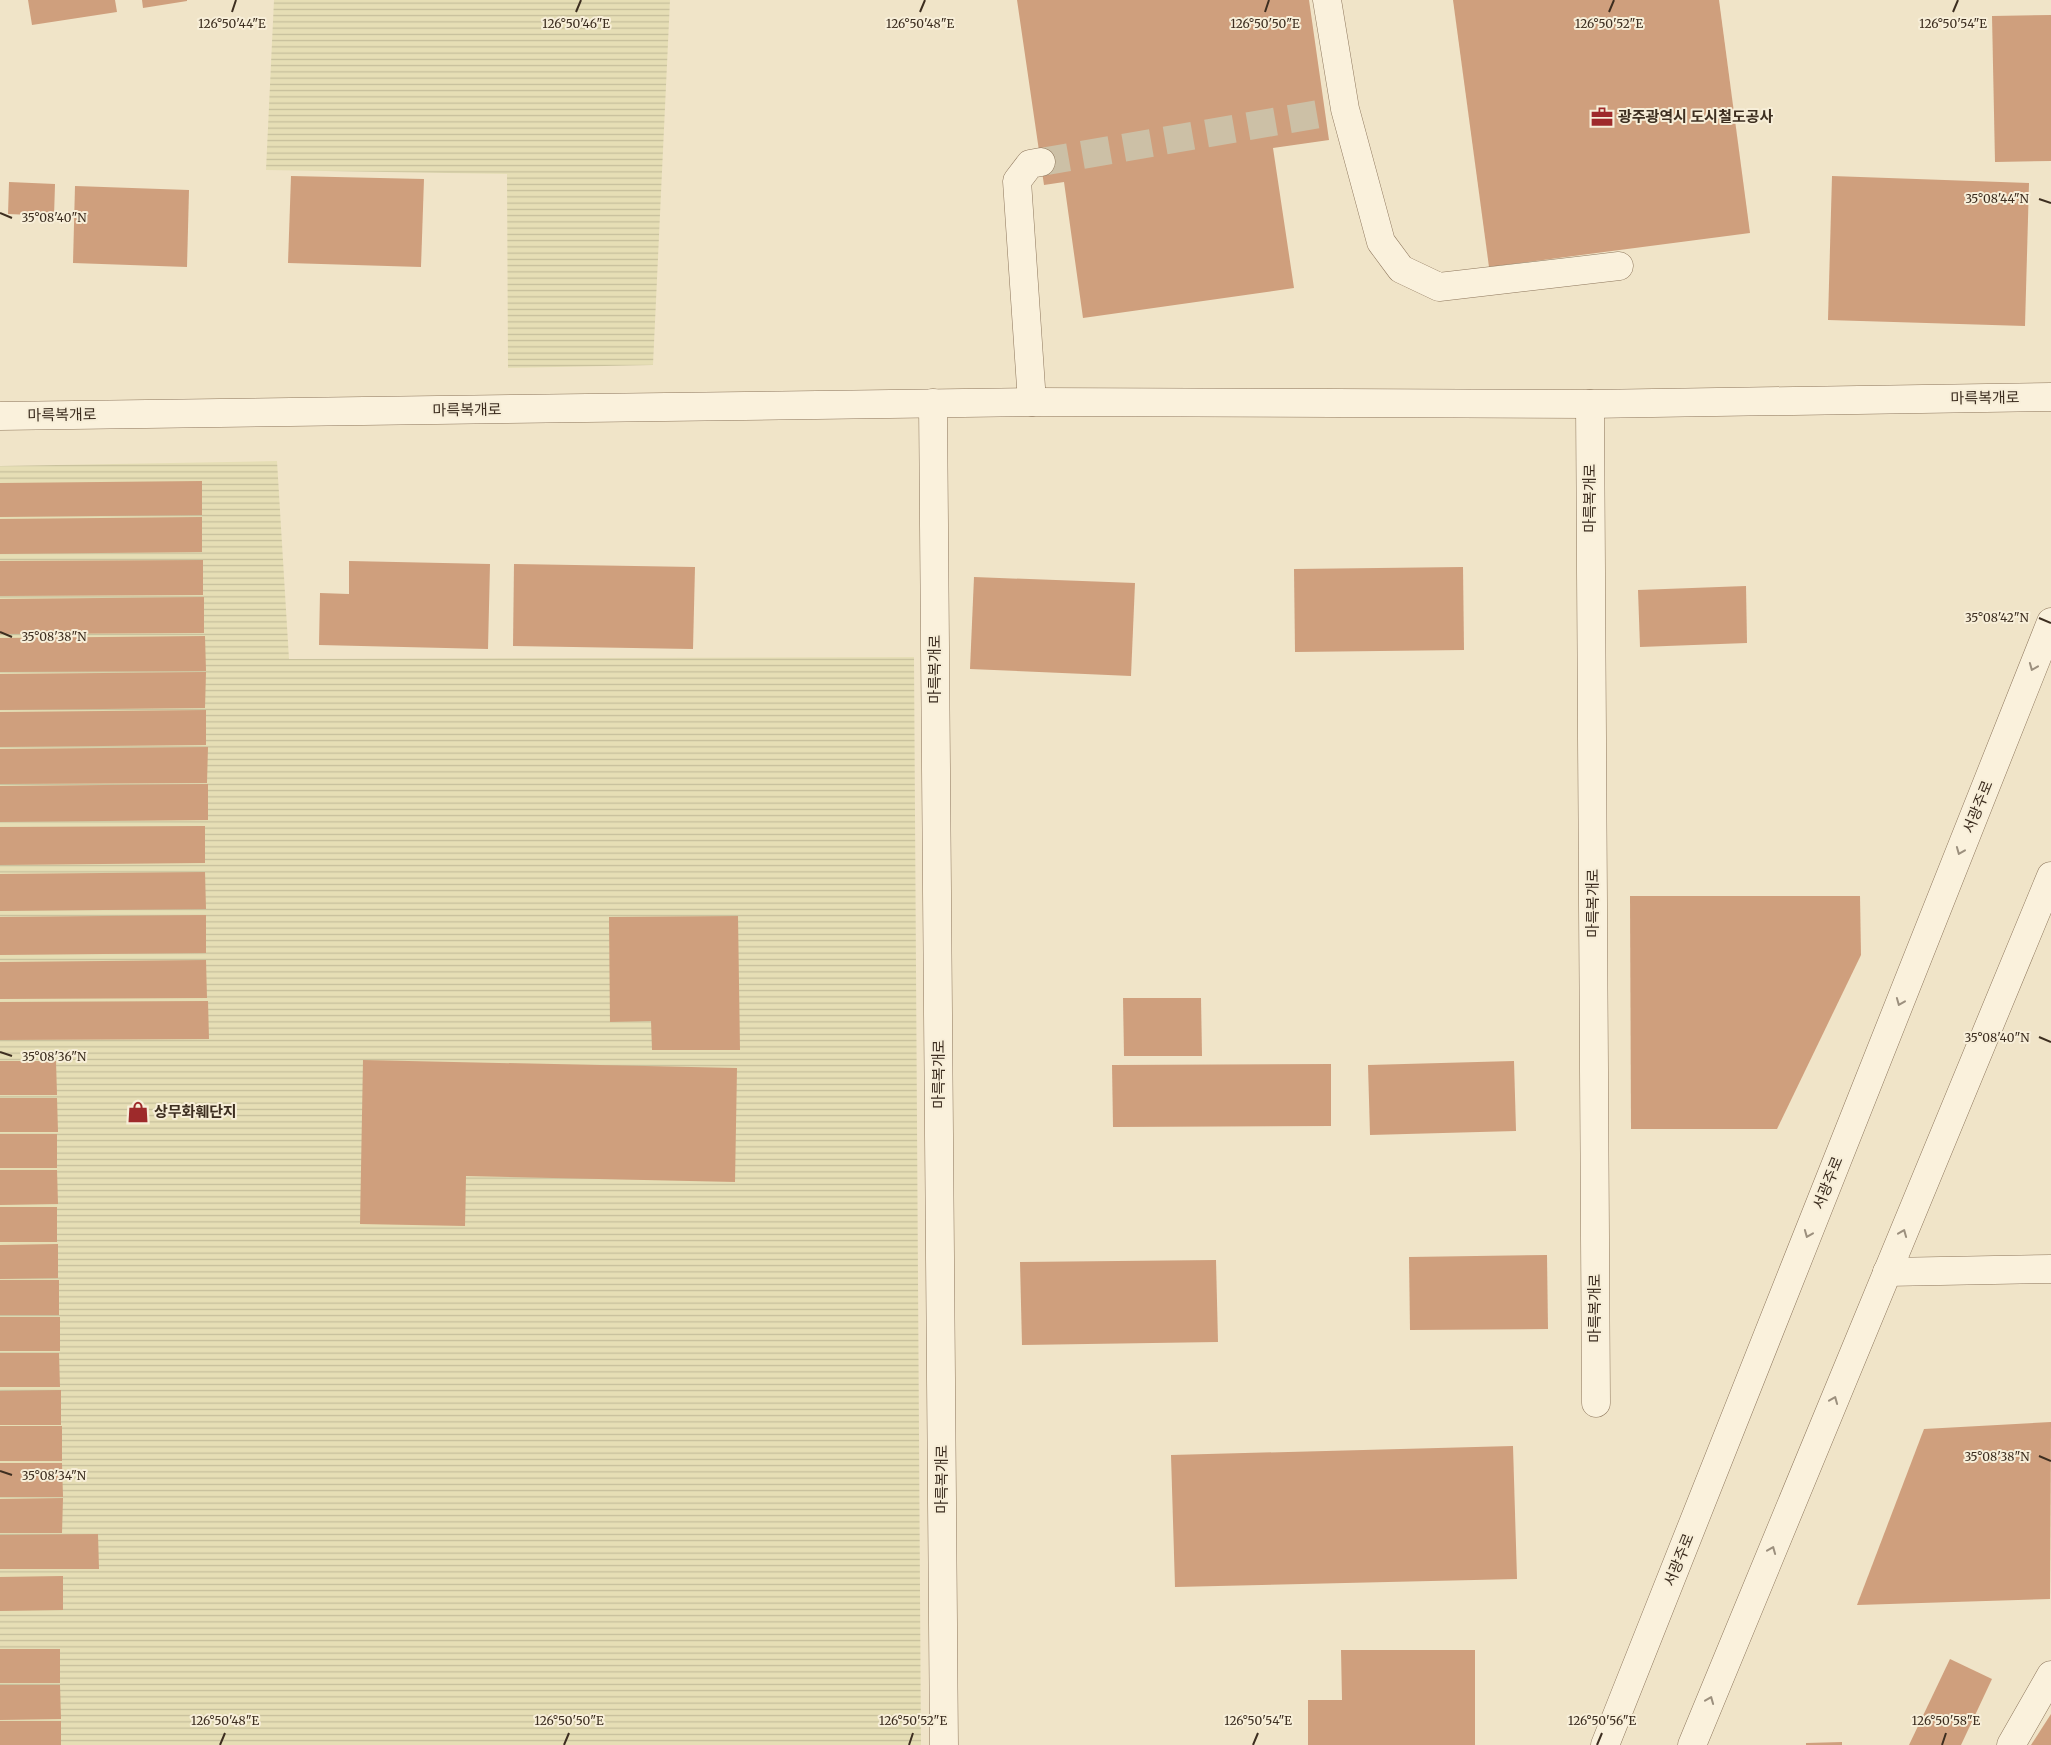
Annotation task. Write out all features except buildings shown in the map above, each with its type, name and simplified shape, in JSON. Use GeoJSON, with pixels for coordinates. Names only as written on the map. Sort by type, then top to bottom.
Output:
{"type":"FeatureCollection","features":[{"type":"Feature","properties":{"kind":"street"},"geometry":{"type":"LineString","coordinates":[[1327,0],[1335,111],[1381,242],[1401,269],[1439,287],[1619,266]]}},
{"type":"Feature","properties":{"kind":"street"},"geometry":{"type":"LineString","coordinates":[[1032,402],[1016,180],[1030,164],[1041,162]]}},
{"type":"Feature","properties":{"kind":"street","name":"마륵복개로"},"geometry":{"type":"LineString","coordinates":[[0,416],[1032,402],[1590,404],[2051,397]]}},
{"type":"Feature","properties":{"kind":"street","name":"마륵복개로"},"geometry":{"type":"LineString","coordinates":[[933,404],[944,1745]]}},
{"type":"Feature","properties":{"kind":"street","name":"마륵복개로"},"geometry":{"type":"LineString","coordinates":[[1590,404],[1596,1403]]}},
{"type":"Feature","properties":{"kind":"street","name":"서광주로"},"geometry":{"type":"LineString","coordinates":[[1605,1745],[2051,622]]}},
{"type":"Feature","properties":{"kind":"street"},"geometry":{"type":"LineString","coordinates":[[1692,1745],[2051,876]]}},
{"type":"Feature","properties":{"kind":"street"},"geometry":{"type":"LineString","coordinates":[[1887,1272],[2051,1269]]}},
{"type":"Feature","properties":{"kind":"street"},"geometry":{"type":"LineString","coordinates":[[2011,1745],[2051,1676]]}},
{"type":"Feature","properties":{"kind":"shaded area"},"geometry":{"type":"Polygon","coordinates":[[[274,0],[670,0],[653,365],[508,368],[507,174],[266,170],[274,0]]]}},
{"type":"Feature","properties":{"kind":"shaded area"},"geometry":{"type":"Polygon","coordinates":[[[277,461],[289,659],[914,657],[921,1745],[0,1745],[0,466],[277,461]]]}},
{"type":"Feature","properties":{"kind":"tunnel"},"geometry":{"type":"LineString","coordinates":[[1041,162],[1325,113]]}},
{"type":"Feature","properties":{"kind":"place","name":"광주광역시 도시철도공사"},"geometry":{"type":"Point","coordinates":[1602,117]}},
{"type":"Feature","properties":{"kind":"place","name":"상무화훼단지"},"geometry":{"type":"Point","coordinates":[138,1112]}}]}
